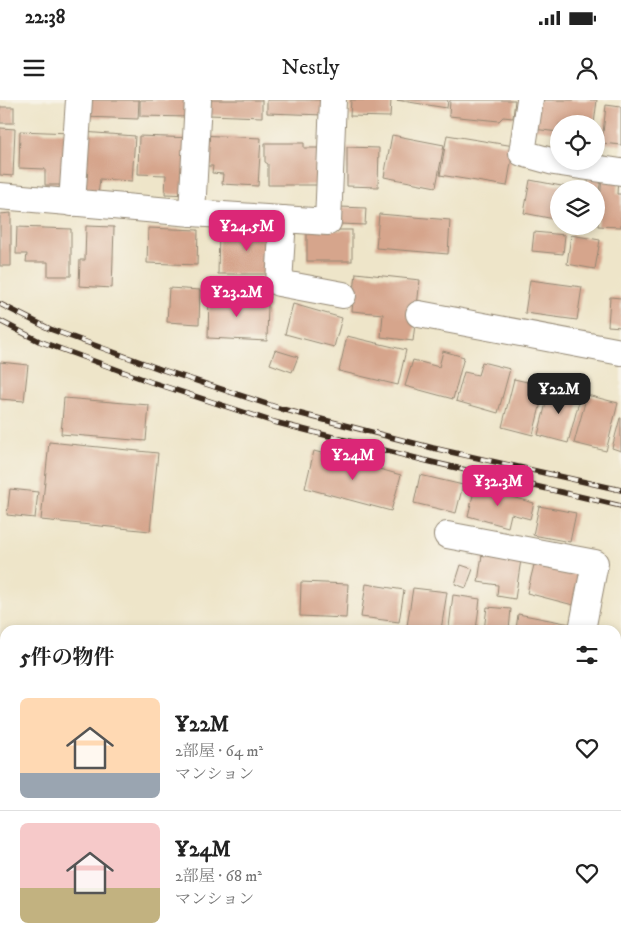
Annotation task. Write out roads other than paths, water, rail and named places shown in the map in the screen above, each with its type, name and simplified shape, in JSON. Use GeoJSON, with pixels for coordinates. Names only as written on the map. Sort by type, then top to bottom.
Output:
{"type":"FeatureCollection","features":[{"type":"Feature","properties":{"kind":"street"},"geometry":{"type":"LineString","coordinates":[[72,203],[79,100]]}},
{"type":"Feature","properties":{"kind":"street"},"geometry":{"type":"LineString","coordinates":[[192,214],[198,100]]}},
{"type":"Feature","properties":{"kind":"street"},"geometry":{"type":"LineString","coordinates":[[0,196],[192,214],[328,222],[332,100]]}},
{"type":"Feature","properties":{"kind":"street"},"geometry":{"type":"LineString","coordinates":[[530,100],[522,153],[554,162],[621,172]]}},
{"type":"Feature","properties":{"kind":"street"},"geometry":{"type":"LineString","coordinates":[[283,219],[279,283],[343,295]]}},
{"type":"Feature","properties":{"kind":"street"},"geometry":{"type":"LineString","coordinates":[[419,314],[621,352]]}},
{"type":"Feature","properties":{"kind":"street"},"geometry":{"type":"LineString","coordinates":[[447,534],[595,563],[583,625]]}},
{"type":"Feature","properties":{"kind":"railway"},"geometry":{"type":"LineString","coordinates":[[0,304],[50,329],[160,369],[282,409],[433,448],[621,490]]}},
{"type":"Feature","properties":{"kind":"railway"},"geometry":{"type":"LineString","coordinates":[[0,321],[39,341],[151,382],[274,422],[427,461],[621,506]]}}]}
